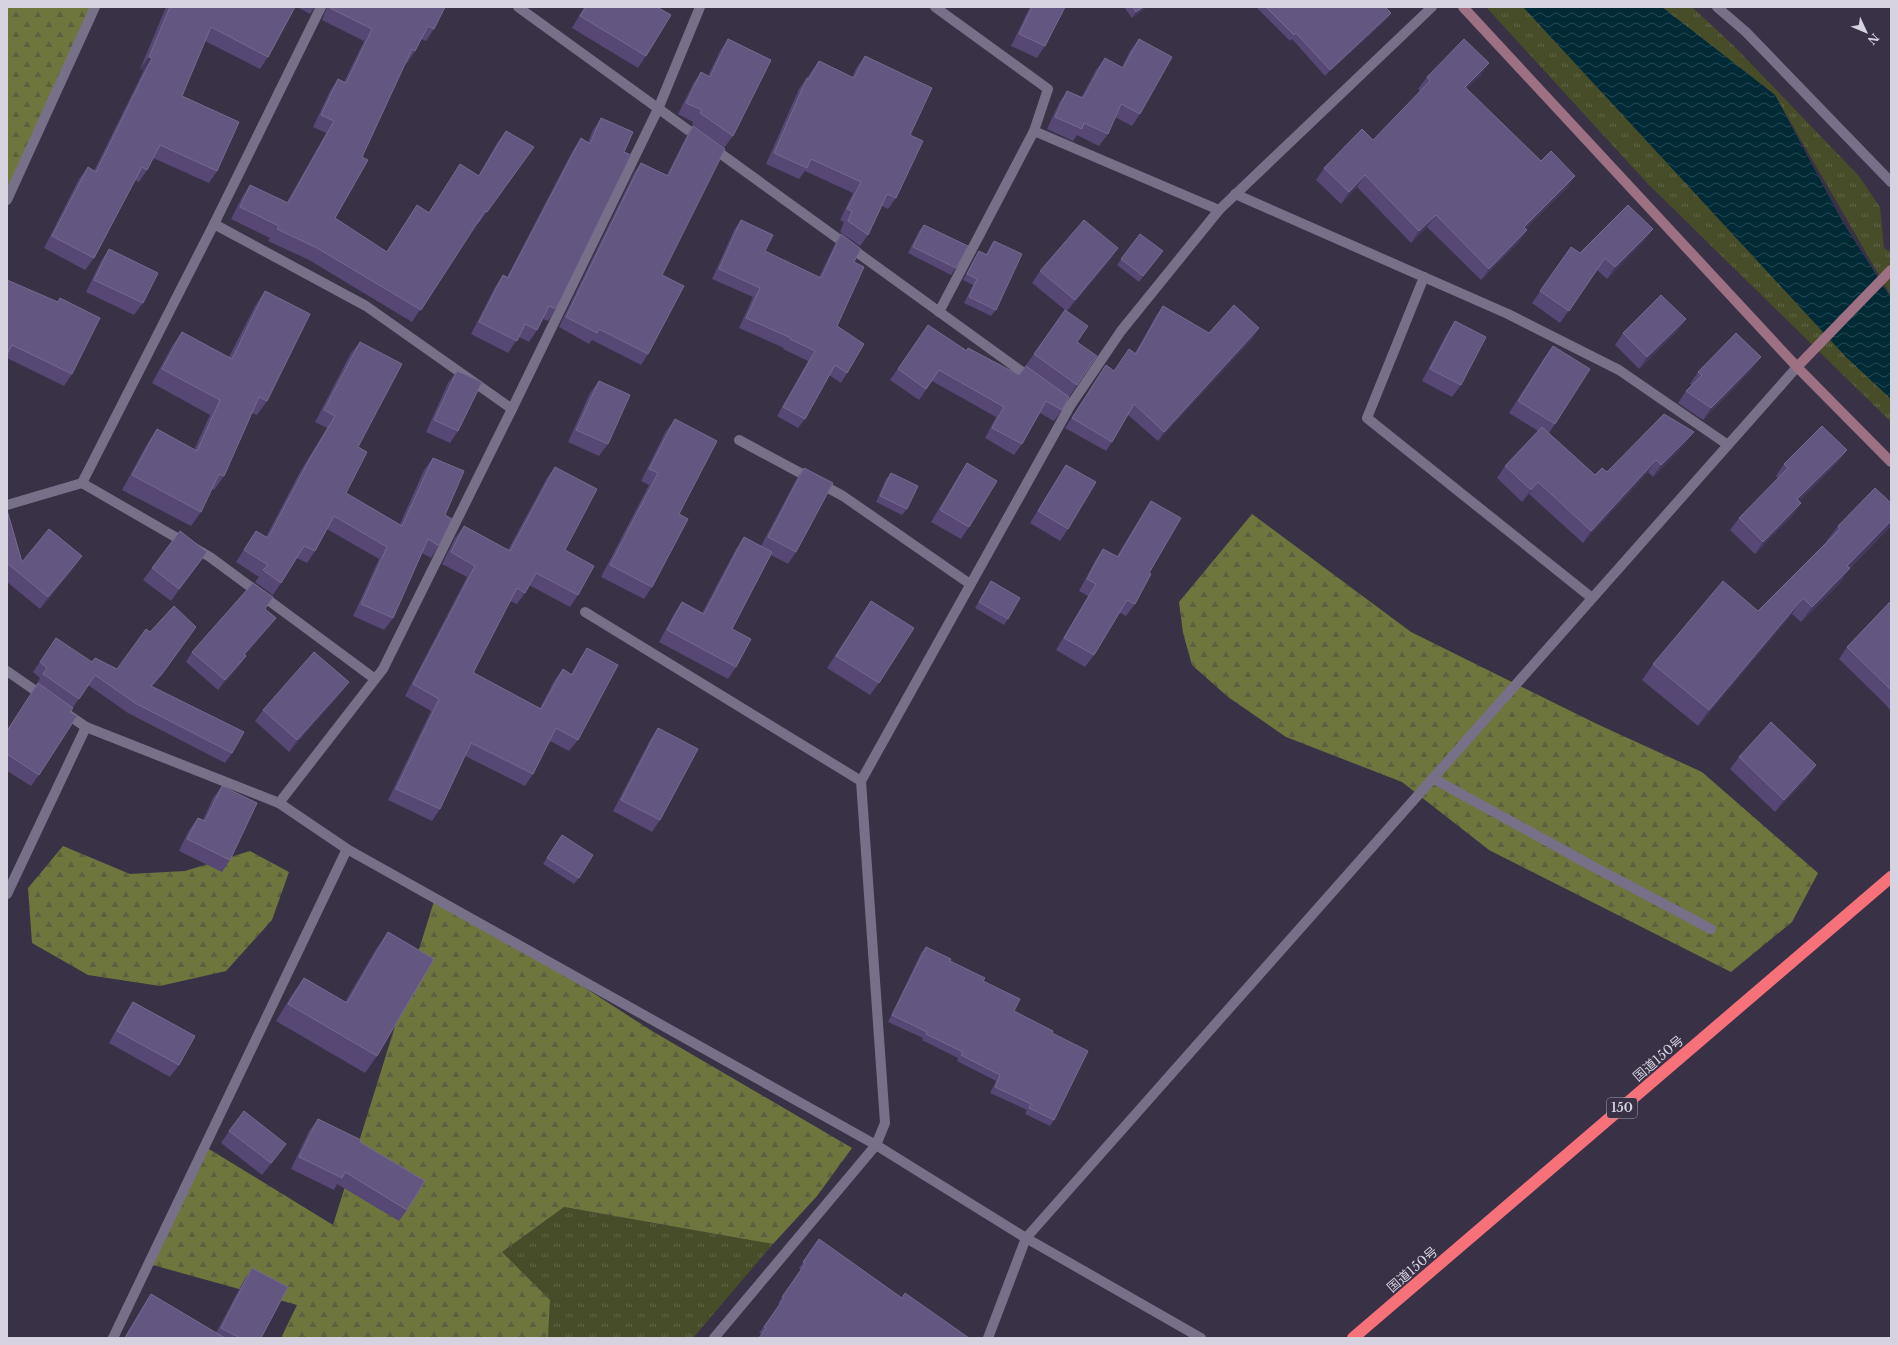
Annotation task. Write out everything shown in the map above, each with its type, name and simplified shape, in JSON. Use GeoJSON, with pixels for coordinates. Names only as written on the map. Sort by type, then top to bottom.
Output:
{"type":"FeatureCollection","features":[{"type":"Feature","properties":{"kind":"highway","name":"国道150号"},"geometry":{"type":"LineString","coordinates":[[1353,1338],[1891,877]]}},
{"type":"Feature","properties":{"kind":"street"},"geometry":{"type":"LineString","coordinates":[[7,200],[95,7]]}},
{"type":"Feature","properties":{"kind":"street"},"geometry":{"type":"LineString","coordinates":[[82,483],[214,224],[321,7]]}},
{"type":"Feature","properties":{"kind":"street"},"geometry":{"type":"LineString","coordinates":[[518,7],[1038,384]]}},
{"type":"Feature","properties":{"kind":"street"},"geometry":{"type":"LineString","coordinates":[[279,804],[383,669],[658,109],[700,7]]}},
{"type":"Feature","properties":{"kind":"street"},"geometry":{"type":"LineString","coordinates":[[935,7],[1048,89],[1034,132],[939,312]]}},
{"type":"Feature","properties":{"kind":"street"},"geometry":{"type":"LineString","coordinates":[[714,1338],[876,1146],[885,1124],[861,781],[970,584],[1066,404],[1121,331],[1219,210],[1432,7]]}},
{"type":"Feature","properties":{"kind":"street"},"geometry":{"type":"LineString","coordinates":[[1463,7],[1797,367],[1891,462]]}},
{"type":"Feature","properties":{"kind":"street"},"geometry":{"type":"LineString","coordinates":[[1717,7],[1746,32],[1891,182]]}},
{"type":"Feature","properties":{"kind":"street"},"geometry":{"type":"LineString","coordinates":[[1034,132],[1219,210]]}},
{"type":"Feature","properties":{"kind":"street"},"geometry":{"type":"LineString","coordinates":[[1235,194],[1508,314],[1619,370],[1728,445]]}},
{"type":"Feature","properties":{"kind":"street"},"geometry":{"type":"LineString","coordinates":[[214,224],[366,306],[512,409]]}},
{"type":"Feature","properties":{"kind":"street"},"geometry":{"type":"LineString","coordinates":[[988,1338],[1026,1238],[1797,367],[1891,270]]}},
{"type":"Feature","properties":{"kind":"street"},"geometry":{"type":"LineString","coordinates":[[1424,277],[1367,418],[1592,598]]}},
{"type":"Feature","properties":{"kind":"street"},"geometry":{"type":"LineString","coordinates":[[739,440],[843,496],[970,584]]}},
{"type":"Feature","properties":{"kind":"street"},"geometry":{"type":"LineString","coordinates":[[7,505],[82,483],[210,557],[375,679]]}},
{"type":"Feature","properties":{"kind":"street"},"geometry":{"type":"LineString","coordinates":[[585,612],[861,781]]}},
{"type":"Feature","properties":{"kind":"street"},"geometry":{"type":"LineString","coordinates":[[7,671],[86,727],[279,804],[347,849],[876,1146],[1026,1238],[1201,1338]]}},
{"type":"Feature","properties":{"kind":"street"},"geometry":{"type":"LineString","coordinates":[[7,894],[86,727]]}},
{"type":"Feature","properties":{"kind":"street"},"geometry":{"type":"LineString","coordinates":[[1432,778],[1711,929]]}},
{"type":"Feature","properties":{"kind":"street"},"geometry":{"type":"LineString","coordinates":[[113,1338],[347,849]]}},
{"type":"Feature","properties":{"kind":"green space"},"geometry":{"type":"Polygon","coordinates":[[[7,7],[95,7],[7,200],[7,7]]]}},
{"type":"Feature","properties":{"kind":"green space"},"geometry":{"type":"Polygon","coordinates":[[[1486,7],[1533,7],[1891,370],[1891,422],[1647,183],[1486,7]]]}},
{"type":"Feature","properties":{"kind":"green space"},"geometry":{"type":"Polygon","coordinates":[[[1662,7],[1692,7],[1734,46],[1859,176],[1880,207],[1884,248],[1891,252],[1891,296],[1775,95],[1662,7]]]}},
{"type":"Feature","properties":{"kind":"green space"},"geometry":{"type":"Polygon","coordinates":[[[1252,514],[1411,632],[1597,724],[1702,772],[1818,873],[1792,922],[1731,972],[1489,850],[1402,782],[1286,737],[1228,697],[1192,665],[1183,633],[1179,602],[1252,514]]]}},
{"type":"Feature","properties":{"kind":"green space"},"geometry":{"type":"Polygon","coordinates":[[[63,846],[130,874],[185,871],[250,851],[289,872],[272,920],[226,971],[160,986],[88,975],[32,943],[28,888],[63,846]]]}},
{"type":"Feature","properties":{"kind":"green space"},"geometry":{"type":"Polygon","coordinates":[[[435,898],[528,951],[652,1031],[852,1148],[817,1196],[773,1244],[564,1207],[502,1252],[550,1300],[548,1338],[281,1338],[297,1305],[149,1264],[204,1146],[333,1225],[435,898]]]}},
{"type":"Feature","properties":{"kind":"green space"},"geometry":{"type":"Polygon","coordinates":[[[564,1207],[773,1244],[693,1338],[548,1338],[550,1300],[502,1252],[564,1207]]]}},
{"type":"Feature","properties":{"kind":"water"},"geometry":{"type":"Polygon","coordinates":[[[1523,7],[1662,7],[1775,95],[1842,221],[1891,298],[1891,399],[1846,357],[1523,7]]]}},
{"type":"Feature","properties":{"kind":"building"},"geometry":{"type":"Polygon","coordinates":[[[170,7],[295,7],[268,57],[211,27],[182,96],[239,122],[217,171],[160,145],[147,170],[142,167],[94,258],[52,236],[88,167],[96,172],[152,58],[149,57],[170,7]]]}},
{"type":"Feature","properties":{"kind":"building"},"geometry":{"type":"Polygon","coordinates":[[[445,7],[434,29],[428,26],[415,51],[412,49],[362,157],[368,160],[335,218],[387,252],[417,205],[429,213],[460,164],[479,176],[506,131],[534,147],[487,212],[485,211],[421,310],[317,248],[277,229],[279,226],[240,207],[250,185],[288,203],[334,121],[321,115],[338,79],[346,83],[372,29],[330,8],[445,7]]]}},
{"type":"Feature","properties":{"kind":"building"},"geometry":{"type":"Polygon","coordinates":[[[586,7],[657,7],[671,15],[646,56],[580,16],[586,7]]]}},
{"type":"Feature","properties":{"kind":"building"},"geometry":{"type":"Polygon","coordinates":[[[1032,7],[1065,7],[1045,46],[1019,34],[1032,7]]]}},
{"type":"Feature","properties":{"kind":"building"},"geometry":{"type":"Polygon","coordinates":[[[1133,7],[1143,7],[1136,12],[1133,7]]]}},
{"type":"Feature","properties":{"kind":"building"},"geometry":{"type":"Polygon","coordinates":[[[1266,7],[1385,7],[1391,13],[1330,70],[1296,33],[1294,35],[1266,7]]]}},
{"type":"Feature","properties":{"kind":"building"},"geometry":{"type":"Polygon","coordinates":[[[728,39],[771,60],[733,136],[700,113],[702,110],[686,103],[701,72],[710,77],[728,39]]]}},
{"type":"Feature","properties":{"kind":"building"},"geometry":{"type":"Polygon","coordinates":[[[1139,39],[1172,57],[1140,114],[1121,104],[1108,134],[1084,123],[1082,129],[1055,117],[1067,91],[1083,98],[1105,58],[1123,68],[1139,39]]]}},
{"type":"Feature","properties":{"kind":"building"},"geometry":{"type":"Polygon","coordinates":[[[1464,39],[1489,63],[1465,87],[1541,161],[1551,151],[1575,176],[1524,227],[1527,230],[1489,269],[1436,215],[1419,231],[1365,175],[1349,192],[1324,168],[1362,129],[1373,140],[1430,81],[1427,77],[1464,39]]]}},
{"type":"Feature","properties":{"kind":"building"},"geometry":{"type":"Polygon","coordinates":[[[865,56],[932,88],[910,135],[923,141],[896,198],[887,194],[868,235],[848,221],[852,211],[847,209],[861,182],[811,159],[807,168],[774,153],[807,78],[809,79],[819,61],[854,78],[865,56]]]}},
{"type":"Feature","properties":{"kind":"building"},"geometry":{"type":"Polygon","coordinates":[[[601,118],[633,132],[624,152],[631,155],[556,309],[549,306],[537,330],[525,324],[517,341],[479,322],[503,275],[508,278],[581,138],[590,144],[601,118]]]}},
{"type":"Feature","properties":{"kind":"building"},"geometry":{"type":"Polygon","coordinates":[[[693,126],[725,149],[662,275],[684,286],[648,354],[599,329],[597,333],[566,317],[641,163],[668,176],[693,126]]]}},
{"type":"Feature","properties":{"kind":"building"},"geometry":{"type":"Polygon","coordinates":[[[1628,205],[1653,229],[1615,267],[1605,258],[1569,311],[1540,291],[1571,247],[1580,253],[1628,205]]]}},
{"type":"Feature","properties":{"kind":"building"},"geometry":{"type":"Polygon","coordinates":[[[741,220],[773,235],[765,251],[821,278],[841,234],[861,249],[854,262],[864,267],[837,326],[864,344],[847,373],[835,365],[805,419],[783,407],[815,351],[790,339],[791,338],[746,318],[760,288],[719,269],[741,220]]]}},
{"type":"Feature","properties":{"kind":"building"},"geometry":{"type":"Polygon","coordinates":[[[1084,220],[1118,248],[1075,300],[1040,271],[1084,220]]]}},
{"type":"Feature","properties":{"kind":"building"},"geometry":{"type":"Polygon","coordinates":[[[924,225],[968,246],[956,268],[913,247],[924,225]]]}},
{"type":"Feature","properties":{"kind":"building"},"geometry":{"type":"Polygon","coordinates":[[[1140,234],[1163,251],[1143,276],[1121,259],[1140,234]]]}},
{"type":"Feature","properties":{"kind":"building"},"geometry":{"type":"Polygon","coordinates":[[[994,241],[1022,254],[996,310],[969,297],[977,279],[967,274],[979,251],[987,255],[994,241]]]}},
{"type":"Feature","properties":{"kind":"building"},"geometry":{"type":"Polygon","coordinates":[[[109,249],[158,273],[143,303],[94,280],[109,249]]]}},
{"type":"Feature","properties":{"kind":"building"},"geometry":{"type":"Polygon","coordinates":[[[7,280],[58,302],[60,298],[100,318],[72,374],[12,345],[7,354],[7,280]]]}},
{"type":"Feature","properties":{"kind":"building"},"geometry":{"type":"Polygon","coordinates":[[[265,291],[310,314],[267,401],[259,397],[224,476],[219,474],[201,512],[132,475],[157,429],[197,451],[220,400],[162,369],[182,332],[232,359],[265,291]]]}},
{"type":"Feature","properties":{"kind":"building"},"geometry":{"type":"Polygon","coordinates":[[[1661,295],[1686,319],[1647,357],[1623,333],[1661,295]]]}},
{"type":"Feature","properties":{"kind":"building"},"geometry":{"type":"Polygon","coordinates":[[[1234,305],[1259,328],[1164,432],[1134,404],[1112,442],[1072,418],[1106,365],[1114,371],[1129,349],[1136,354],[1163,306],[1209,333],[1234,305]]]}},
{"type":"Feature","properties":{"kind":"building"},"geometry":{"type":"Polygon","coordinates":[[[1065,310],[1088,326],[1077,342],[1097,356],[1077,385],[1034,354],[1065,310]]]}},
{"type":"Feature","properties":{"kind":"building"},"geometry":{"type":"Polygon","coordinates":[[[1455,321],[1486,337],[1461,385],[1430,369],[1455,321]]]}},
{"type":"Feature","properties":{"kind":"building"},"geometry":{"type":"Polygon","coordinates":[[[928,325],[967,351],[968,348],[1019,375],[1026,366],[1069,397],[1062,410],[1046,401],[1022,444],[992,428],[1004,407],[939,370],[926,389],[898,369],[928,325]]]}},
{"type":"Feature","properties":{"kind":"building"},"geometry":{"type":"Polygon","coordinates":[[[1736,333],[1761,357],[1711,408],[1686,391],[1702,375],[1698,372],[1736,333]]]}},
{"type":"Feature","properties":{"kind":"building"},"geometry":{"type":"Polygon","coordinates":[[[360,342],[402,364],[358,447],[367,452],[346,493],[402,526],[433,458],[464,471],[445,515],[452,519],[439,546],[428,539],[393,618],[361,604],[387,547],[334,516],[315,551],[304,546],[281,583],[263,570],[268,565],[244,550],[256,531],[268,538],[309,460],[335,416],[324,410],[360,342]]]}},
{"type":"Feature","properties":{"kind":"building"},"geometry":{"type":"Polygon","coordinates":[[[1553,346],[1590,369],[1555,424],[1518,401],[1553,346]]]}},
{"type":"Feature","properties":{"kind":"building"},"geometry":{"type":"Polygon","coordinates":[[[457,371],[482,382],[458,431],[434,420],[457,371]]]}},
{"type":"Feature","properties":{"kind":"building"},"geometry":{"type":"Polygon","coordinates":[[[599,381],[630,395],[608,444],[576,430],[599,381]]]}},
{"type":"Feature","properties":{"kind":"building"},"geometry":{"type":"Polygon","coordinates":[[[1664,414],[1694,432],[1661,465],[1656,460],[1591,531],[1538,482],[1531,490],[1505,466],[1542,427],[1595,475],[1602,468],[1607,472],[1664,414]]]}},
{"type":"Feature","properties":{"kind":"building"},"geometry":{"type":"Polygon","coordinates":[[[675,419],[717,441],[679,514],[688,519],[652,587],[610,565],[658,473],[649,469],[675,419]]]}},
{"type":"Feature","properties":{"kind":"building"},"geometry":{"type":"Polygon","coordinates":[[[1822,426],[1847,450],[1797,499],[1801,503],[1763,542],[1739,518],[1788,468],[1784,464],[1822,426]]]}},
{"type":"Feature","properties":{"kind":"building"},"geometry":{"type":"Polygon","coordinates":[[[967,463],[997,481],[969,527],[940,510],[967,463]]]}},
{"type":"Feature","properties":{"kind":"building"},"geometry":{"type":"Polygon","coordinates":[[[1066,465],[1096,482],[1068,529],[1038,511],[1066,465]]]}},
{"type":"Feature","properties":{"kind":"building"},"geometry":{"type":"Polygon","coordinates":[[[555,467],[597,489],[565,550],[594,566],[578,595],[536,573],[525,593],[517,588],[474,673],[541,709],[563,669],[572,675],[587,648],[618,665],[578,740],[556,728],[533,774],[471,743],[440,809],[396,789],[439,699],[413,684],[475,566],[451,552],[464,526],[510,551],[555,467]]]}},
{"type":"Feature","properties":{"kind":"building"},"geometry":{"type":"Polygon","coordinates":[[[804,468],[833,483],[796,552],[768,537],[804,468]]]}},
{"type":"Feature","properties":{"kind":"building"},"geometry":{"type":"Polygon","coordinates":[[[891,473],[918,486],[907,509],[880,496],[891,473]]]}},
{"type":"Feature","properties":{"kind":"building"},"geometry":{"type":"Polygon","coordinates":[[[1875,488],[1891,503],[1891,521],[1847,566],[1850,568],[1812,607],[1803,598],[1709,710],[1653,664],[1723,581],[1758,611],[1840,529],[1838,526],[1875,488]]]}},
{"type":"Feature","properties":{"kind":"building"},"geometry":{"type":"Polygon","coordinates":[[[1151,501],[1181,518],[1149,573],[1151,574],[1135,604],[1127,600],[1094,655],[1064,638],[1096,584],[1087,579],[1103,549],[1118,557],[1151,501]]]}},
{"type":"Feature","properties":{"kind":"building"},"geometry":{"type":"Polygon","coordinates":[[[7,510],[22,562],[49,529],[82,556],[48,597],[7,563],[7,510]]]}},
{"type":"Feature","properties":{"kind":"building"},"geometry":{"type":"Polygon","coordinates":[[[180,531],[207,552],[179,589],[152,568],[180,531]]]}},
{"type":"Feature","properties":{"kind":"building"},"geometry":{"type":"Polygon","coordinates":[[[744,537],[772,552],[732,629],[751,639],[736,667],[667,630],[682,602],[704,614],[744,537]]]}},
{"type":"Feature","properties":{"kind":"building"},"geometry":{"type":"Polygon","coordinates":[[[991,581],[1020,598],[1008,619],[979,602],[991,581]]]}},
{"type":"Feature","properties":{"kind":"building"},"geometry":{"type":"Polygon","coordinates":[[[253,583],[273,597],[265,609],[276,618],[244,654],[246,656],[225,680],[192,652],[253,583]]]}},
{"type":"Feature","properties":{"kind":"building"},"geometry":{"type":"Polygon","coordinates":[[[871,601],[914,628],[879,683],[836,656],[871,601]]]}},
{"type":"Feature","properties":{"kind":"building"},"geometry":{"type":"Polygon","coordinates":[[[1891,601],[1891,690],[1847,647],[1891,601]]]}},
{"type":"Feature","properties":{"kind":"building"},"geometry":{"type":"Polygon","coordinates":[[[174,606],[196,627],[162,674],[151,686],[244,732],[232,753],[135,703],[95,675],[79,699],[43,674],[47,668],[40,662],[56,638],[92,662],[95,658],[117,669],[146,629],[150,632],[174,606]]]}},
{"type":"Feature","properties":{"kind":"building"},"geometry":{"type":"Polygon","coordinates":[[[314,652],[349,682],[297,740],[263,710],[314,652]]]}},
{"type":"Feature","properties":{"kind":"building"},"geometry":{"type":"Polygon","coordinates":[[[38,683],[73,708],[70,712],[77,716],[39,775],[7,754],[7,731],[38,683]]]}},
{"type":"Feature","properties":{"kind":"building"},"geometry":{"type":"Polygon","coordinates":[[[1771,722],[1816,765],[1784,800],[1739,757],[1771,722]]]}},
{"type":"Feature","properties":{"kind":"building"},"geometry":{"type":"Polygon","coordinates":[[[658,728],[698,749],[660,820],[621,800],[658,728]]]}},
{"type":"Feature","properties":{"kind":"building"},"geometry":{"type":"Polygon","coordinates":[[[222,786],[257,803],[230,860],[187,839],[198,818],[205,821],[222,786]]]}},
{"type":"Feature","properties":{"kind":"building"},"geometry":{"type":"Polygon","coordinates":[[[562,835],[593,855],[579,878],[547,858],[562,835]]]}},
{"type":"Feature","properties":{"kind":"building"},"geometry":{"type":"Polygon","coordinates":[[[388,932],[434,959],[377,1056],[288,1004],[304,978],[347,1003],[388,932]]]}},
{"type":"Feature","properties":{"kind":"building"},"geometry":{"type":"Polygon","coordinates":[[[926,947],[951,959],[950,961],[985,978],[983,981],[1020,999],[1014,1011],[1053,1031],[1052,1033],[1088,1051],[1054,1120],[1029,1108],[1031,1104],[995,1087],[1000,1075],[961,1055],[963,1052],[926,1034],[927,1032],[892,1015],[926,947]]]}},
{"type":"Feature","properties":{"kind":"building"},"geometry":{"type":"Polygon","coordinates":[[[133,1002],[195,1036],[179,1065],[117,1031],[133,1002]]]}},
{"type":"Feature","properties":{"kind":"building"},"geometry":{"type":"Polygon","coordinates":[[[244,1111],[286,1144],[271,1163],[229,1131],[244,1111]]]}},
{"type":"Feature","properties":{"kind":"building"},"geometry":{"type":"Polygon","coordinates":[[[318,1119],[361,1140],[360,1142],[425,1181],[407,1210],[345,1172],[342,1178],[299,1157],[318,1119]]]}},
{"type":"Feature","properties":{"kind":"building"},"geometry":{"type":"Polygon","coordinates":[[[819,1239],[902,1298],[905,1293],[969,1338],[759,1338],[766,1328],[764,1327],[784,1298],[782,1297],[805,1264],[803,1262],[819,1239]]]}},
{"type":"Feature","properties":{"kind":"building"},"geometry":{"type":"Polygon","coordinates":[[[252,1268],[288,1287],[261,1338],[240,1338],[221,1328],[252,1268]]]}},
{"type":"Feature","properties":{"kind":"building"},"geometry":{"type":"Polygon","coordinates":[[[151,1294],[225,1338],[125,1338],[151,1294]]]}}]}
